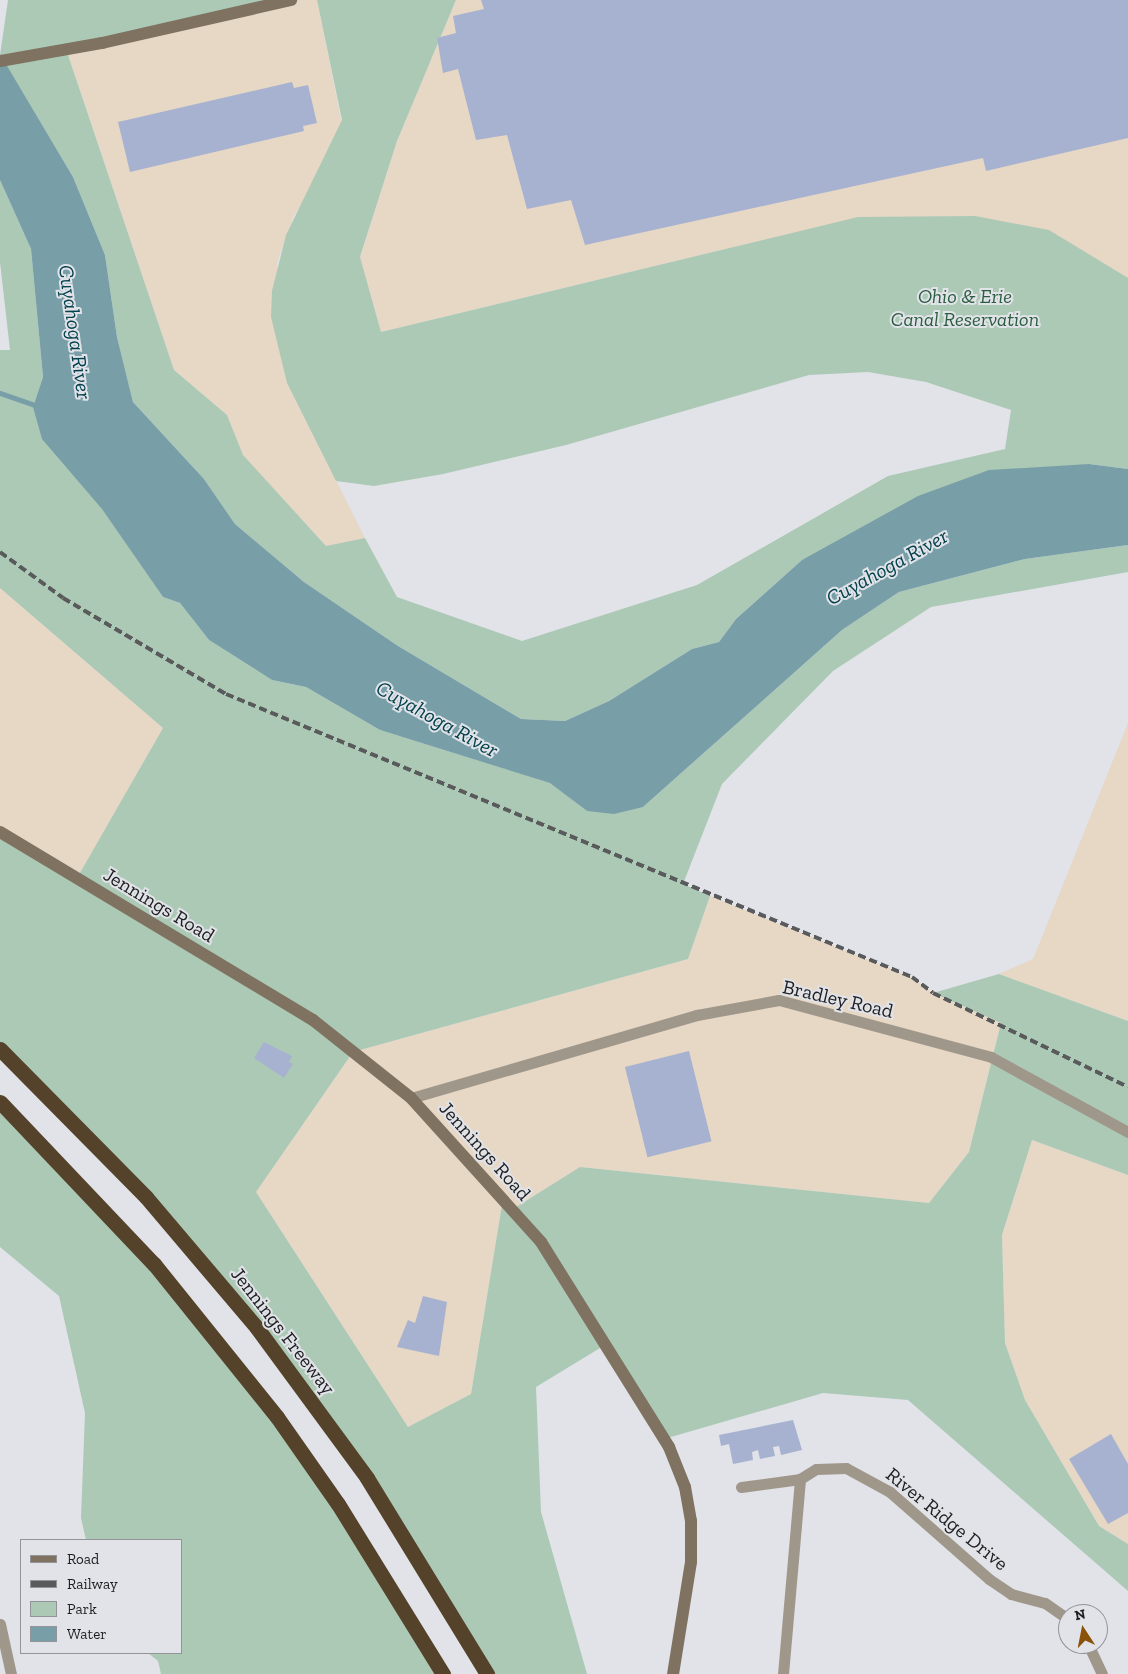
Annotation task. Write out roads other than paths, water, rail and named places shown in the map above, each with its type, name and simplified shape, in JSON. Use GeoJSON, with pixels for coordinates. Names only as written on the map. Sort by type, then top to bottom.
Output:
{"type":"FeatureCollection","features":[{"type":"Feature","properties":{"kind":"highway","name":"Jennings Freeway"},"geometry":{"type":"LineString","coordinates":[[0,1049],[146,1197],[258,1328],[367,1478],[487,1674]]}},
{"type":"Feature","properties":{"kind":"highway"},"geometry":{"type":"LineString","coordinates":[[0,1102],[154,1264],[277,1417],[344,1512],[443,1674]]}},
{"type":"Feature","properties":{"kind":"street"},"geometry":{"type":"LineString","coordinates":[[0,61],[291,0]]}},
{"type":"Feature","properties":{"kind":"street","name":"Jennings Road"},"geometry":{"type":"LineString","coordinates":[[0,832],[313,1020],[411,1098],[541,1242],[669,1447],[685,1487],[691,1521],[691,1562],[673,1674]]}},
{"type":"Feature","properties":{"kind":"street","name":"Bradley Road"},"geometry":{"type":"LineString","coordinates":[[411,1098],[697,1015],[779,1000],[991,1057],[1128,1132]]}},
{"type":"Feature","properties":{"kind":"street","name":"River Ridge Drive"},"geometry":{"type":"LineString","coordinates":[[741,1487],[800,1479],[816,1469],[846,1468],[890,1492],[989,1579],[1011,1594],[1046,1603],[1058,1611]]}},
{"type":"Feature","properties":{"kind":"street"},"geometry":{"type":"LineString","coordinates":[[783,1674],[800,1479]]}},
{"type":"Feature","properties":{"kind":"street"},"geometry":{"type":"LineString","coordinates":[[0,1624],[10,1674]]}},
{"type":"Feature","properties":{"kind":"street"},"geometry":{"type":"LineString","coordinates":[[1093,1654],[1102,1674]]}},
{"type":"Feature","properties":{"kind":"water","name":"Cuyahoga River"},"geometry":{"type":"Polygon","coordinates":[[[0,54],[73,177],[105,255],[117,337],[133,402],[204,479],[235,524],[304,582],[398,646],[521,719],[565,721],[609,701],[692,649],[719,642],[736,619],[802,560],[918,496],[989,470],[1089,464],[1128,469],[1128,545],[1025,559],[899,592],[842,630],[643,807],[614,814],[587,811],[550,783],[380,730],[306,687],[272,680],[209,640],[180,603],[163,597],[102,509],[42,439],[33,407],[43,377],[31,249],[0,180],[0,54]]]}},
{"type":"Feature","properties":{"kind":"waterway"},"geometry":{"type":"LineString","coordinates":[[0,393],[38,406]]}},
{"type":"Feature","properties":{"kind":"railway"},"geometry":{"type":"LineString","coordinates":[[0,552],[63,598],[226,694],[912,977],[933,993],[1128,1087]]}},
{"type":"Feature","properties":{"kind":"park label","name":"Ohio & Erie Canal Reservation"},"geometry":{"type":"Point","coordinates":[965,308]}}]}
